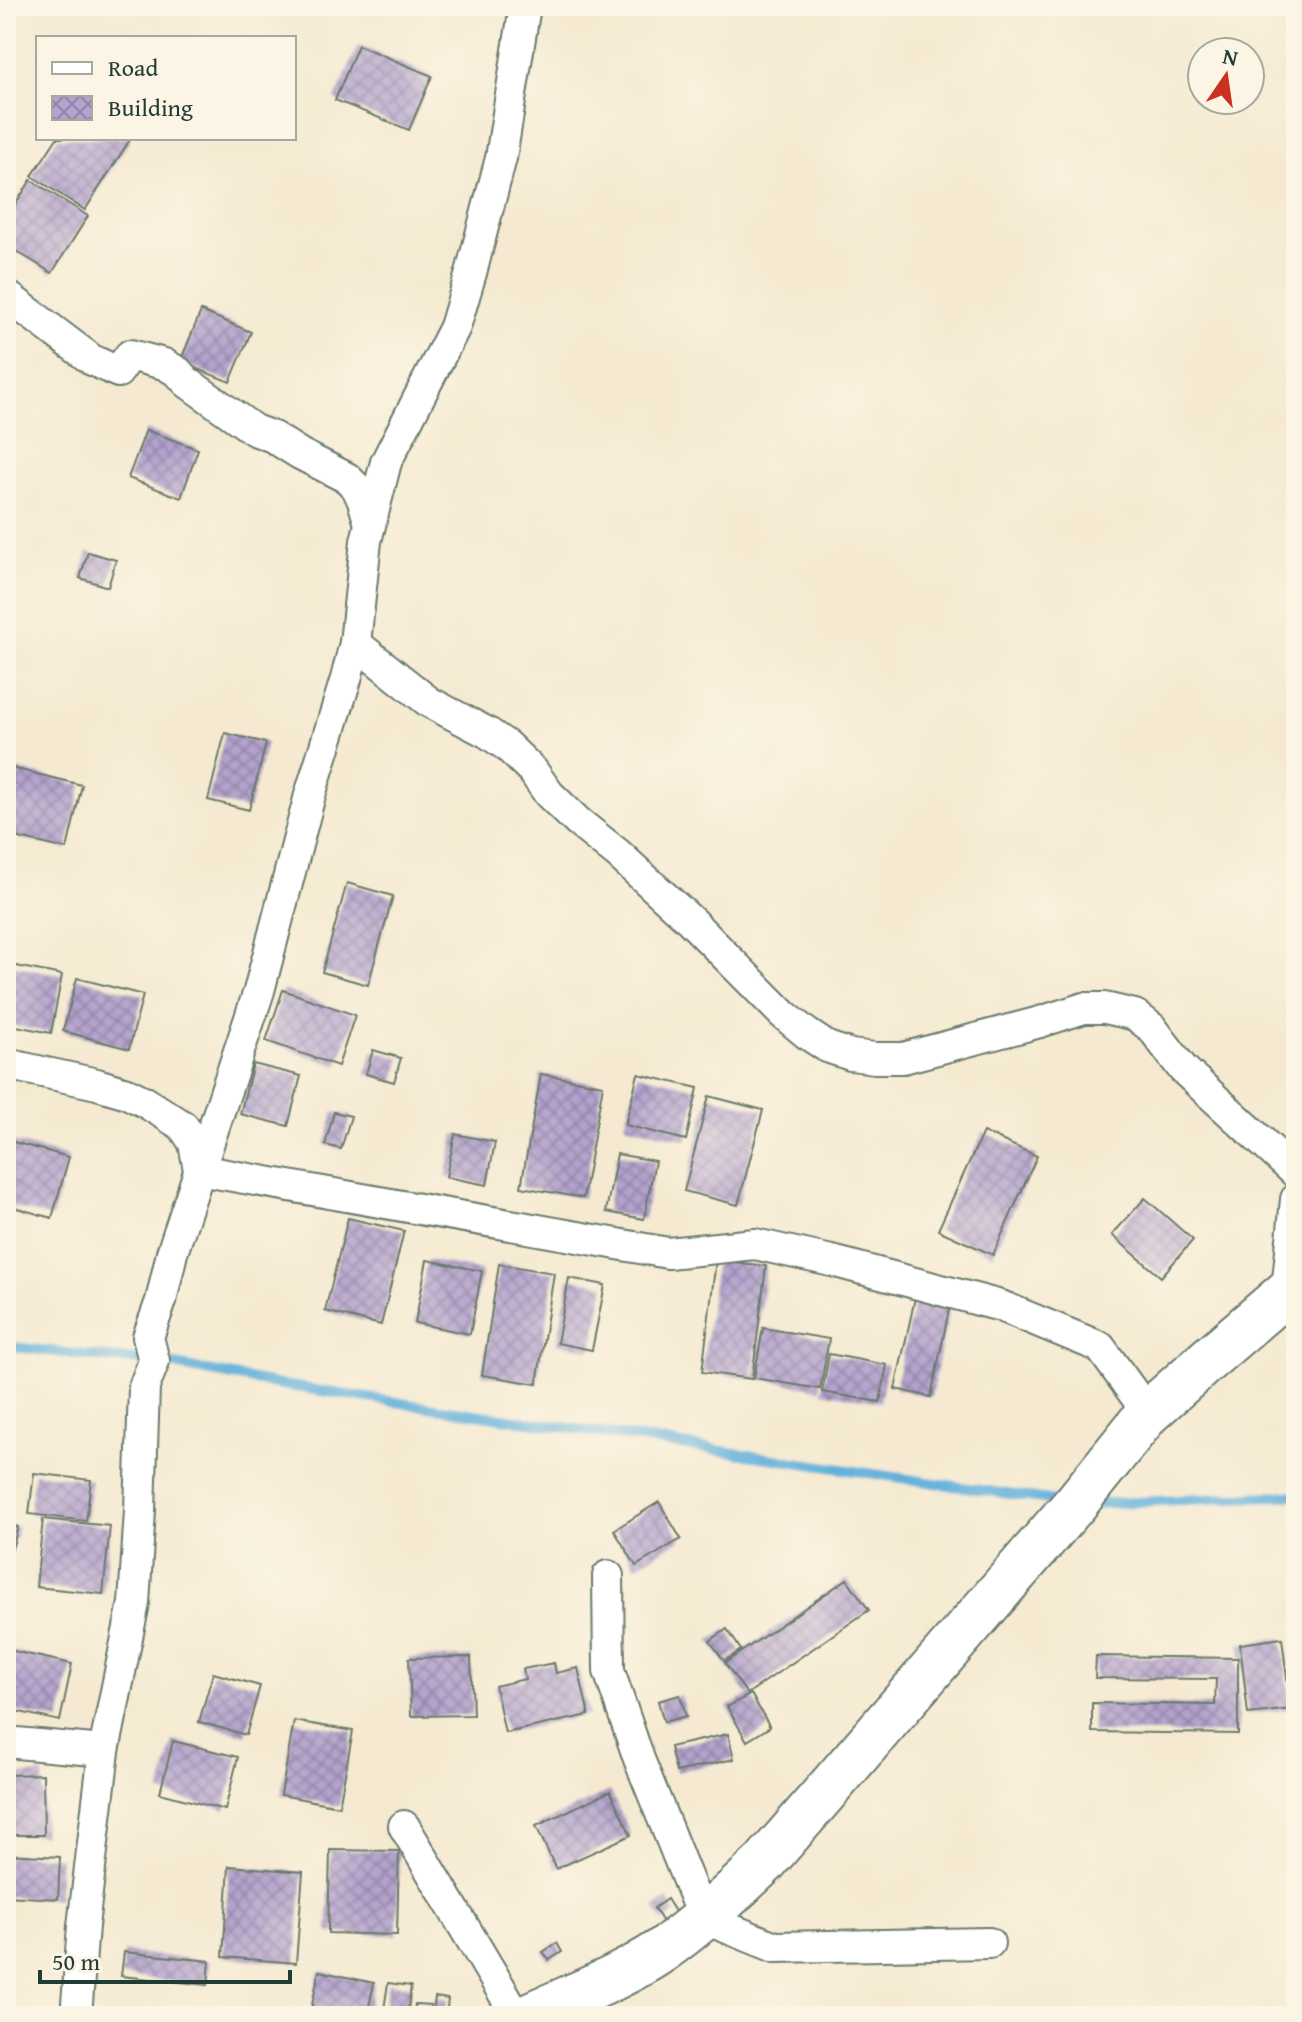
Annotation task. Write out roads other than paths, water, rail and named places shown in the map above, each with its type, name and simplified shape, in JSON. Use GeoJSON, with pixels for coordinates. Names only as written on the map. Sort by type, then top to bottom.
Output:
{"type":"FeatureCollection","features":[{"type":"Feature","properties":{"kind":"main road"},"geometry":{"type":"LineString","coordinates":[[528,2016],[605,1982],[659,1952],[703,1918],[764,1863],[1075,1504],[1148,1413],[1292,1288]]}},
{"type":"Feature","properties":{"kind":"street"},"geometry":{"type":"LineString","coordinates":[[76,2016],[83,1926],[104,1751],[134,1603],[144,1387],[154,1361],[148,1337],[161,1301],[172,1253],[259,991],[310,795],[346,679],[355,643],[370,524],[386,462],[455,327],[491,204],[525,6]]}},
{"type":"Feature","properties":{"kind":"street"},"geometry":{"type":"LineString","coordinates":[[6,295],[92,360],[118,372],[130,355],[164,364],[254,430],[273,437],[347,478],[357,488],[370,524]]}},
{"type":"Feature","properties":{"kind":"street"},"geometry":{"type":"LineString","coordinates":[[355,643],[429,702],[507,746],[578,822],[680,910],[783,1014],[827,1047],[851,1055],[903,1058],[1084,1008],[1105,1008],[1135,1015],[1152,1028],[1183,1069],[1296,1173]]}},
{"type":"Feature","properties":{"kind":"street"},"geometry":{"type":"LineString","coordinates":[[6,1064],[97,1084],[145,1102],[183,1126],[194,1143],[199,1170]]}},
{"type":"Feature","properties":{"kind":"street"},"geometry":{"type":"LineString","coordinates":[[199,1170],[668,1253],[755,1244],[836,1262],[1001,1306],[1100,1347],[1148,1413]]}},
{"type":"Feature","properties":{"kind":"street"},"geometry":{"type":"LineString","coordinates":[[1292,1288],[1296,1199]]}},
{"type":"Feature","properties":{"kind":"street"},"geometry":{"type":"LineString","coordinates":[[608,1576],[609,1671],[639,1759],[703,1918],[775,1947],[989,1943]]}},
{"type":"Feature","properties":{"kind":"street"},"geometry":{"type":"LineString","coordinates":[[6,1742],[104,1751]]}},
{"type":"Feature","properties":{"kind":"street"},"geometry":{"type":"LineString","coordinates":[[404,1826],[517,2016]]}},
{"type":"Feature","properties":{"kind":"waterway"},"geometry":{"type":"LineString","coordinates":[[6,1346],[154,1361],[275,1384],[1062,1502]]}},
{"type":"Feature","properties":{"kind":"waterway"},"geometry":{"type":"LineString","coordinates":[[1090,1504],[1296,1495]]}}]}
